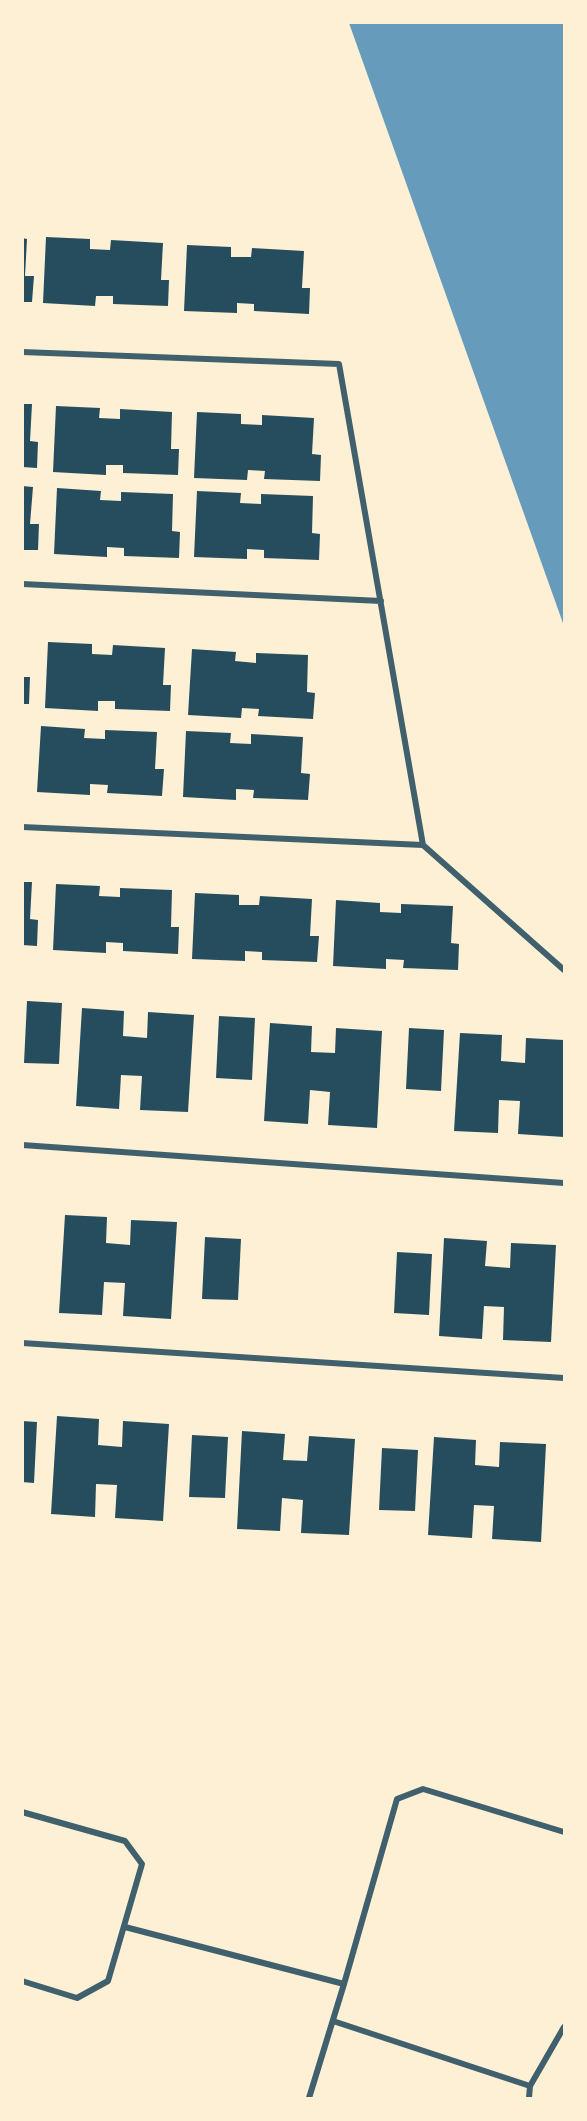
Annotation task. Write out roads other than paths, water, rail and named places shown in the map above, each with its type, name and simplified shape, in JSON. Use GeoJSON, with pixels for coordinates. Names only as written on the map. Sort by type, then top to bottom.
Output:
{"type":"FeatureCollection","features":[{"type":"Feature","properties":{"kind":"street"},"geometry":{"type":"LineString","coordinates":[[22,352],[339,364],[423,845],[564,970]]}},
{"type":"Feature","properties":{"kind":"street"},"geometry":{"type":"LineString","coordinates":[[22,584],[381,601]]}},
{"type":"Feature","properties":{"kind":"street"},"geometry":{"type":"LineString","coordinates":[[22,827],[423,845]]}},
{"type":"Feature","properties":{"kind":"street"},"geometry":{"type":"LineString","coordinates":[[22,1145],[564,1183]]}},
{"type":"Feature","properties":{"kind":"street"},"geometry":{"type":"LineString","coordinates":[[22,1343],[564,1378]]}},
{"type":"Feature","properties":{"kind":"street"},"geometry":{"type":"LineString","coordinates":[[309,2098],[397,1799],[423,1789],[564,1832]]}},
{"type":"Feature","properties":{"kind":"street"},"geometry":{"type":"LineString","coordinates":[[22,1812],[126,1841],[142,1864],[126,1927],[108,1982],[77,1998],[22,1981]]}},
{"type":"Feature","properties":{"kind":"street"},"geometry":{"type":"LineString","coordinates":[[126,1927],[344,1984]]}},
{"type":"Feature","properties":{"kind":"street"},"geometry":{"type":"LineString","coordinates":[[333,2021],[530,2086]]}},
{"type":"Feature","properties":{"kind":"street"},"geometry":{"type":"LineString","coordinates":[[530,2098],[530,2086],[564,2027]]}},
{"type":"Feature","properties":{"kind":"water"},"geometry":{"type":"Polygon","coordinates":[[[349,23],[564,23],[564,626],[349,23]]]}}]}
